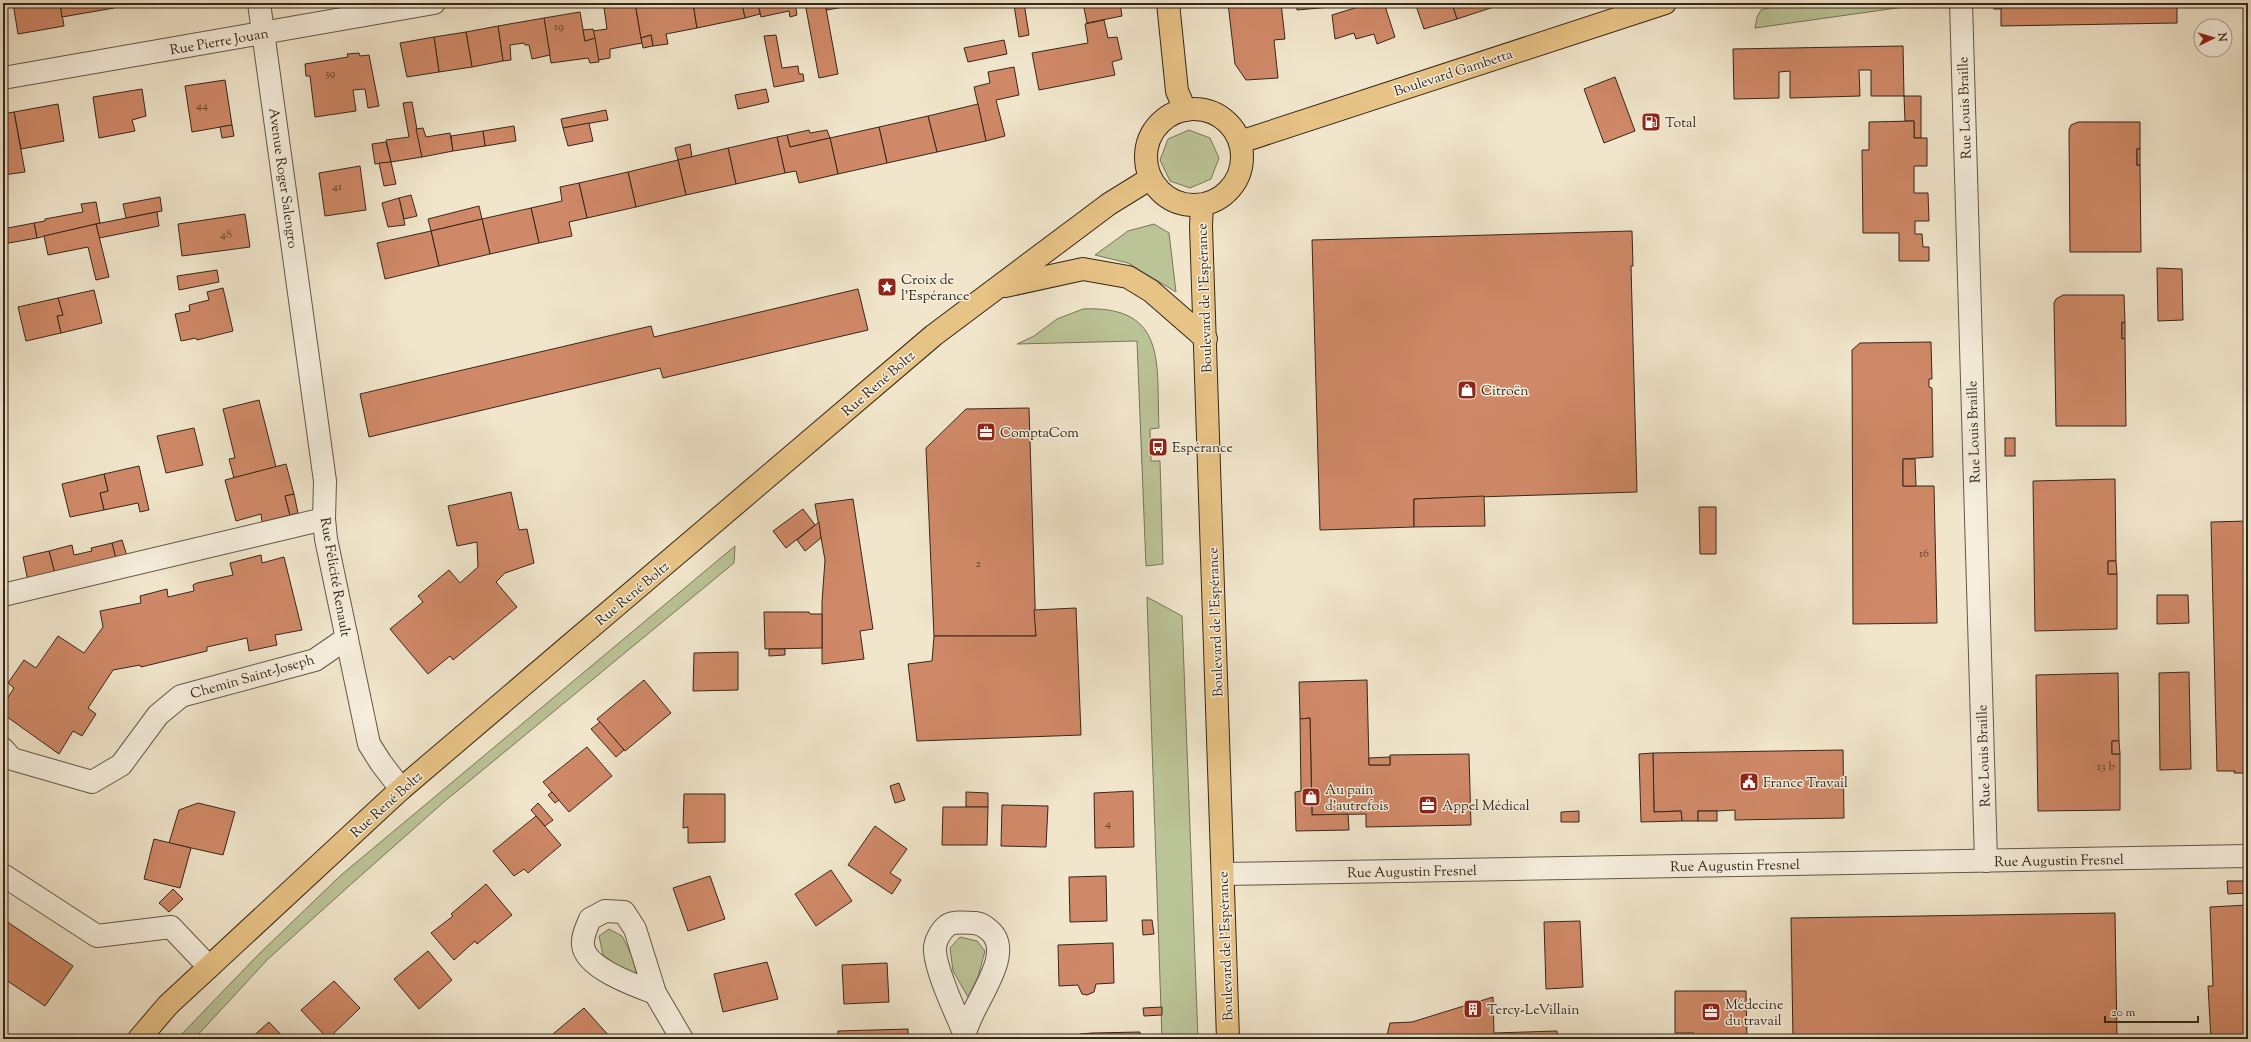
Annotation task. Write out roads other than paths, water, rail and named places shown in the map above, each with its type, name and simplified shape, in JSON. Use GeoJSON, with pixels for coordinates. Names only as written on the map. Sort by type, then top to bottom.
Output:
{"type":"FeatureCollection","features":[{"type":"Feature","properties":{"kind":"main road"},"geometry":{"type":"LineString","coordinates":[[1168,3],[1177,91],[1185,110]]}},
{"type":"Feature","properties":{"kind":"main road","name":"Boulevard Gambetta"},"geometry":{"type":"LineString","coordinates":[[1240,142],[1286,125],[1665,3]]}},
{"type":"Feature","properties":{"kind":"main road"},"geometry":{"type":"LineString","coordinates":[[1199,109],[1212,112],[1224,119],[1234,130],[1240,142],[1242,158],[1239,174],[1231,189],[1218,199],[1202,205],[1187,205],[1172,200],[1160,191],[1151,178],[1146,164],[1147,149],[1151,135],[1160,124],[1171,115],[1185,110],[1199,109]]}},
{"type":"Feature","properties":{"kind":"main road","name":"Rue René Boltz"},"geometry":{"type":"LineString","coordinates":[[139,1039],[168,1005],[401,789],[934,335],[1109,204],[1151,178]]}},
{"type":"Feature","properties":{"kind":"main road","name":"Boulevard de l'Espérance"},"geometry":{"type":"LineString","coordinates":[[1202,205],[1201,226],[1206,339],[1228,1039]]}},
{"type":"Feature","properties":{"kind":"main road"},"geometry":{"type":"LineString","coordinates":[[998,287],[1083,269],[1128,277],[1151,291],[1206,339]]}},
{"type":"Feature","properties":{"kind":"street","name":"Avenue Roger Salengro"},"geometry":{"type":"LineString","coordinates":[[259,3],[308,354]]}},
{"type":"Feature","properties":{"kind":"street","name":"Rue Pierre Jouan"},"geometry":{"type":"LineString","coordinates":[[3,78],[434,3]]}},
{"type":"Feature","properties":{"kind":"street","name":"Rue Louis Braille"},"geometry":{"type":"LineString","coordinates":[[1961,3],[1986,861]]}},
{"type":"Feature","properties":{"kind":"street","name":"Rue Félicité Renault"},"geometry":{"type":"LineString","coordinates":[[308,354],[325,481],[324,519],[326,539],[369,744],[381,763],[401,789]]}},
{"type":"Feature","properties":{"kind":"street"},"geometry":{"type":"LineString","coordinates":[[3,595],[324,519]]}},
{"type":"Feature","properties":{"kind":"street","name":"Chemin Saint-Joseph"},"geometry":{"type":"LineString","coordinates":[[3,749],[12,759],[92,782],[121,765],[158,715],[181,696],[315,660],[347,638]]}},
{"type":"Feature","properties":{"kind":"street","name":"Rue Augustin Fresnel"},"geometry":{"type":"LineString","coordinates":[[1223,874],[2248,856]]}},
{"type":"Feature","properties":{"kind":"street"},"geometry":{"type":"LineString","coordinates":[[3,875],[97,936],[171,927],[209,967]]}},
{"type":"Feature","properties":{"kind":"street"},"geometry":{"type":"LineString","coordinates":[[962,922],[981,924],[994,935],[999,946],[995,966],[964,1037],[934,950],[939,935],[949,924],[962,922]]}},
{"type":"Feature","properties":{"kind":"street"},"geometry":{"type":"LineString","coordinates":[[655,993],[682,1039]]}},
{"type":"Feature","properties":{"kind":"place","name":"Total"},"geometry":{"type":"Point","coordinates":[1651,122]}},
{"type":"Feature","properties":{"kind":"place","name":"Croix de l'Espérance"},"geometry":{"type":"Point","coordinates":[887,287]}},
{"type":"Feature","properties":{"kind":"place","name":"Citroën"},"geometry":{"type":"Point","coordinates":[1467,390]}},
{"type":"Feature","properties":{"kind":"place","name":"ComptaCom"},"geometry":{"type":"Point","coordinates":[986,432]}},
{"type":"Feature","properties":{"kind":"place","name":"Espérance"},"geometry":{"type":"Point","coordinates":[1158,447]}},
{"type":"Feature","properties":{"kind":"place","name":"France Travail"},"geometry":{"type":"Point","coordinates":[1749,782]}},
{"type":"Feature","properties":{"kind":"place","name":"Au pain d'autrefois"},"geometry":{"type":"Point","coordinates":[1311,797]}},
{"type":"Feature","properties":{"kind":"place","name":"Appel Médical"},"geometry":{"type":"Point","coordinates":[1428,805]}},
{"type":"Feature","properties":{"kind":"place","name":"Tercy-LeVillain"},"geometry":{"type":"Point","coordinates":[1473,1009]}},
{"type":"Feature","properties":{"kind":"place","name":"Médecine du travail"},"geometry":{"type":"Point","coordinates":[1711,1012]}}]}
